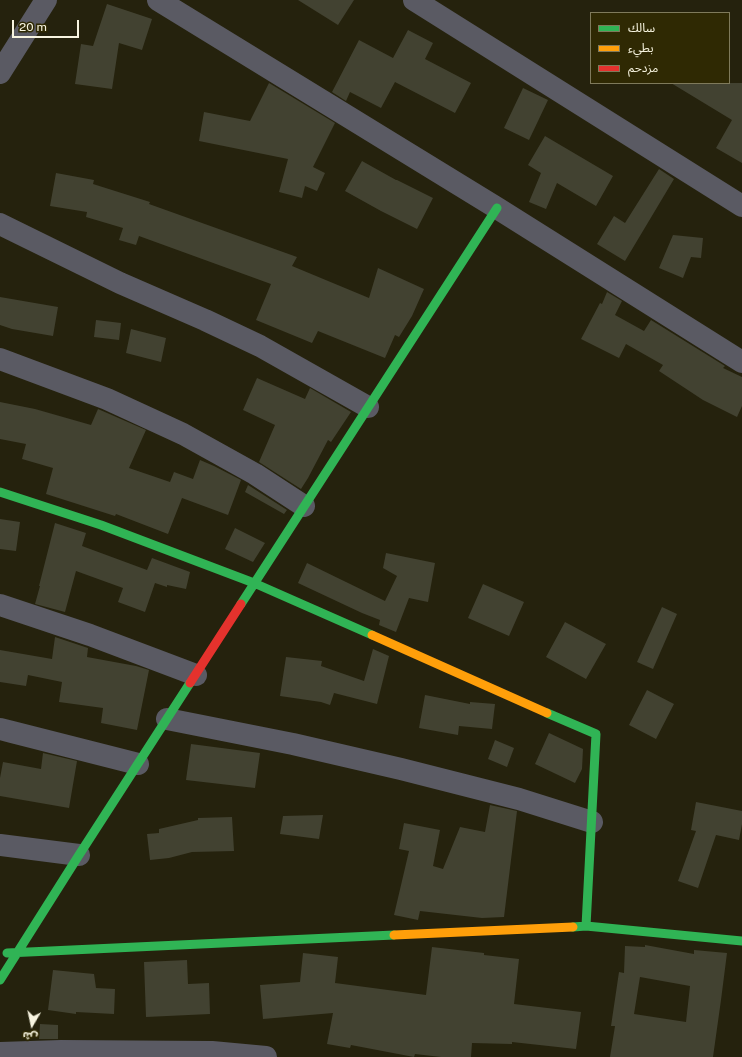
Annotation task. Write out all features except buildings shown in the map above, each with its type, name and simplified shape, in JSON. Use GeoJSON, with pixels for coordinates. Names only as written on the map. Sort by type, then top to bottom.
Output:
{"type":"FeatureCollection","features":[{"type":"Feature","properties":{"kind":"street"},"geometry":{"type":"LineString","coordinates":[[0,73],[46,0]]}},
{"type":"Feature","properties":{"kind":"street"},"geometry":{"type":"LineString","coordinates":[[158,0],[497,208],[742,362]]}},
{"type":"Feature","properties":{"kind":"street"},"geometry":{"type":"LineString","coordinates":[[414,0],[742,206]]}},
{"type":"Feature","properties":{"kind":"street"},"geometry":{"type":"LineString","coordinates":[[0,980],[254,583],[497,208]]}},
{"type":"Feature","properties":{"kind":"street"},"geometry":{"type":"LineString","coordinates":[[0,224],[120,283],[260,346],[368,407]]}},
{"type":"Feature","properties":{"kind":"street"},"geometry":{"type":"LineString","coordinates":[[0,359],[107,399],[183,434],[255,474],[304,506]]}},
{"type":"Feature","properties":{"kind":"street"},"geometry":{"type":"LineString","coordinates":[[0,492],[101,525],[254,583],[596,734],[586,926]]}},
{"type":"Feature","properties":{"kind":"street"},"geometry":{"type":"LineString","coordinates":[[0,605],[90,635],[196,675]]}},
{"type":"Feature","properties":{"kind":"street"},"geometry":{"type":"LineString","coordinates":[[167,719],[293,744],[401,769],[519,800],[592,822]]}},
{"type":"Feature","properties":{"kind":"street"},"geometry":{"type":"LineString","coordinates":[[0,729],[138,764]]}},
{"type":"Feature","properties":{"kind":"street"},"geometry":{"type":"LineString","coordinates":[[0,844],[79,855]]}},
{"type":"Feature","properties":{"kind":"street"},"geometry":{"type":"LineString","coordinates":[[0,953],[586,926],[742,941]]}},
{"type":"Feature","properties":{"kind":"street"},"geometry":{"type":"LineString","coordinates":[[0,1053],[61,1051],[212,1052],[266,1057]]}},
{"type":"Feature","properties":{"kind":"traffic: fast"},"geometry":{"type":"LineString","coordinates":[[241,604],[497,208]]}},
{"type":"Feature","properties":{"kind":"traffic: fast"},"geometry":{"type":"LineString","coordinates":[[0,492],[101,525],[254,583],[372,635]]}},
{"type":"Feature","properties":{"kind":"traffic: fast"},"geometry":{"type":"LineString","coordinates":[[0,980],[190,683]]}},
{"type":"Feature","properties":{"kind":"traffic: fast"},"geometry":{"type":"LineString","coordinates":[[547,713],[596,734],[586,926]]}},
{"type":"Feature","properties":{"kind":"traffic: fast"},"geometry":{"type":"LineString","coordinates":[[573,927],[586,926],[742,941]]}},
{"type":"Feature","properties":{"kind":"traffic: fast"},"geometry":{"type":"LineString","coordinates":[[7,953],[394,935]]}},
{"type":"Feature","properties":{"kind":"traffic: slow"},"geometry":{"type":"LineString","coordinates":[[372,635],[547,713]]}},
{"type":"Feature","properties":{"kind":"traffic: slow"},"geometry":{"type":"LineString","coordinates":[[394,935],[573,927]]}},
{"type":"Feature","properties":{"kind":"traffic: jam"},"geometry":{"type":"LineString","coordinates":[[190,683],[241,604]]}}]}
